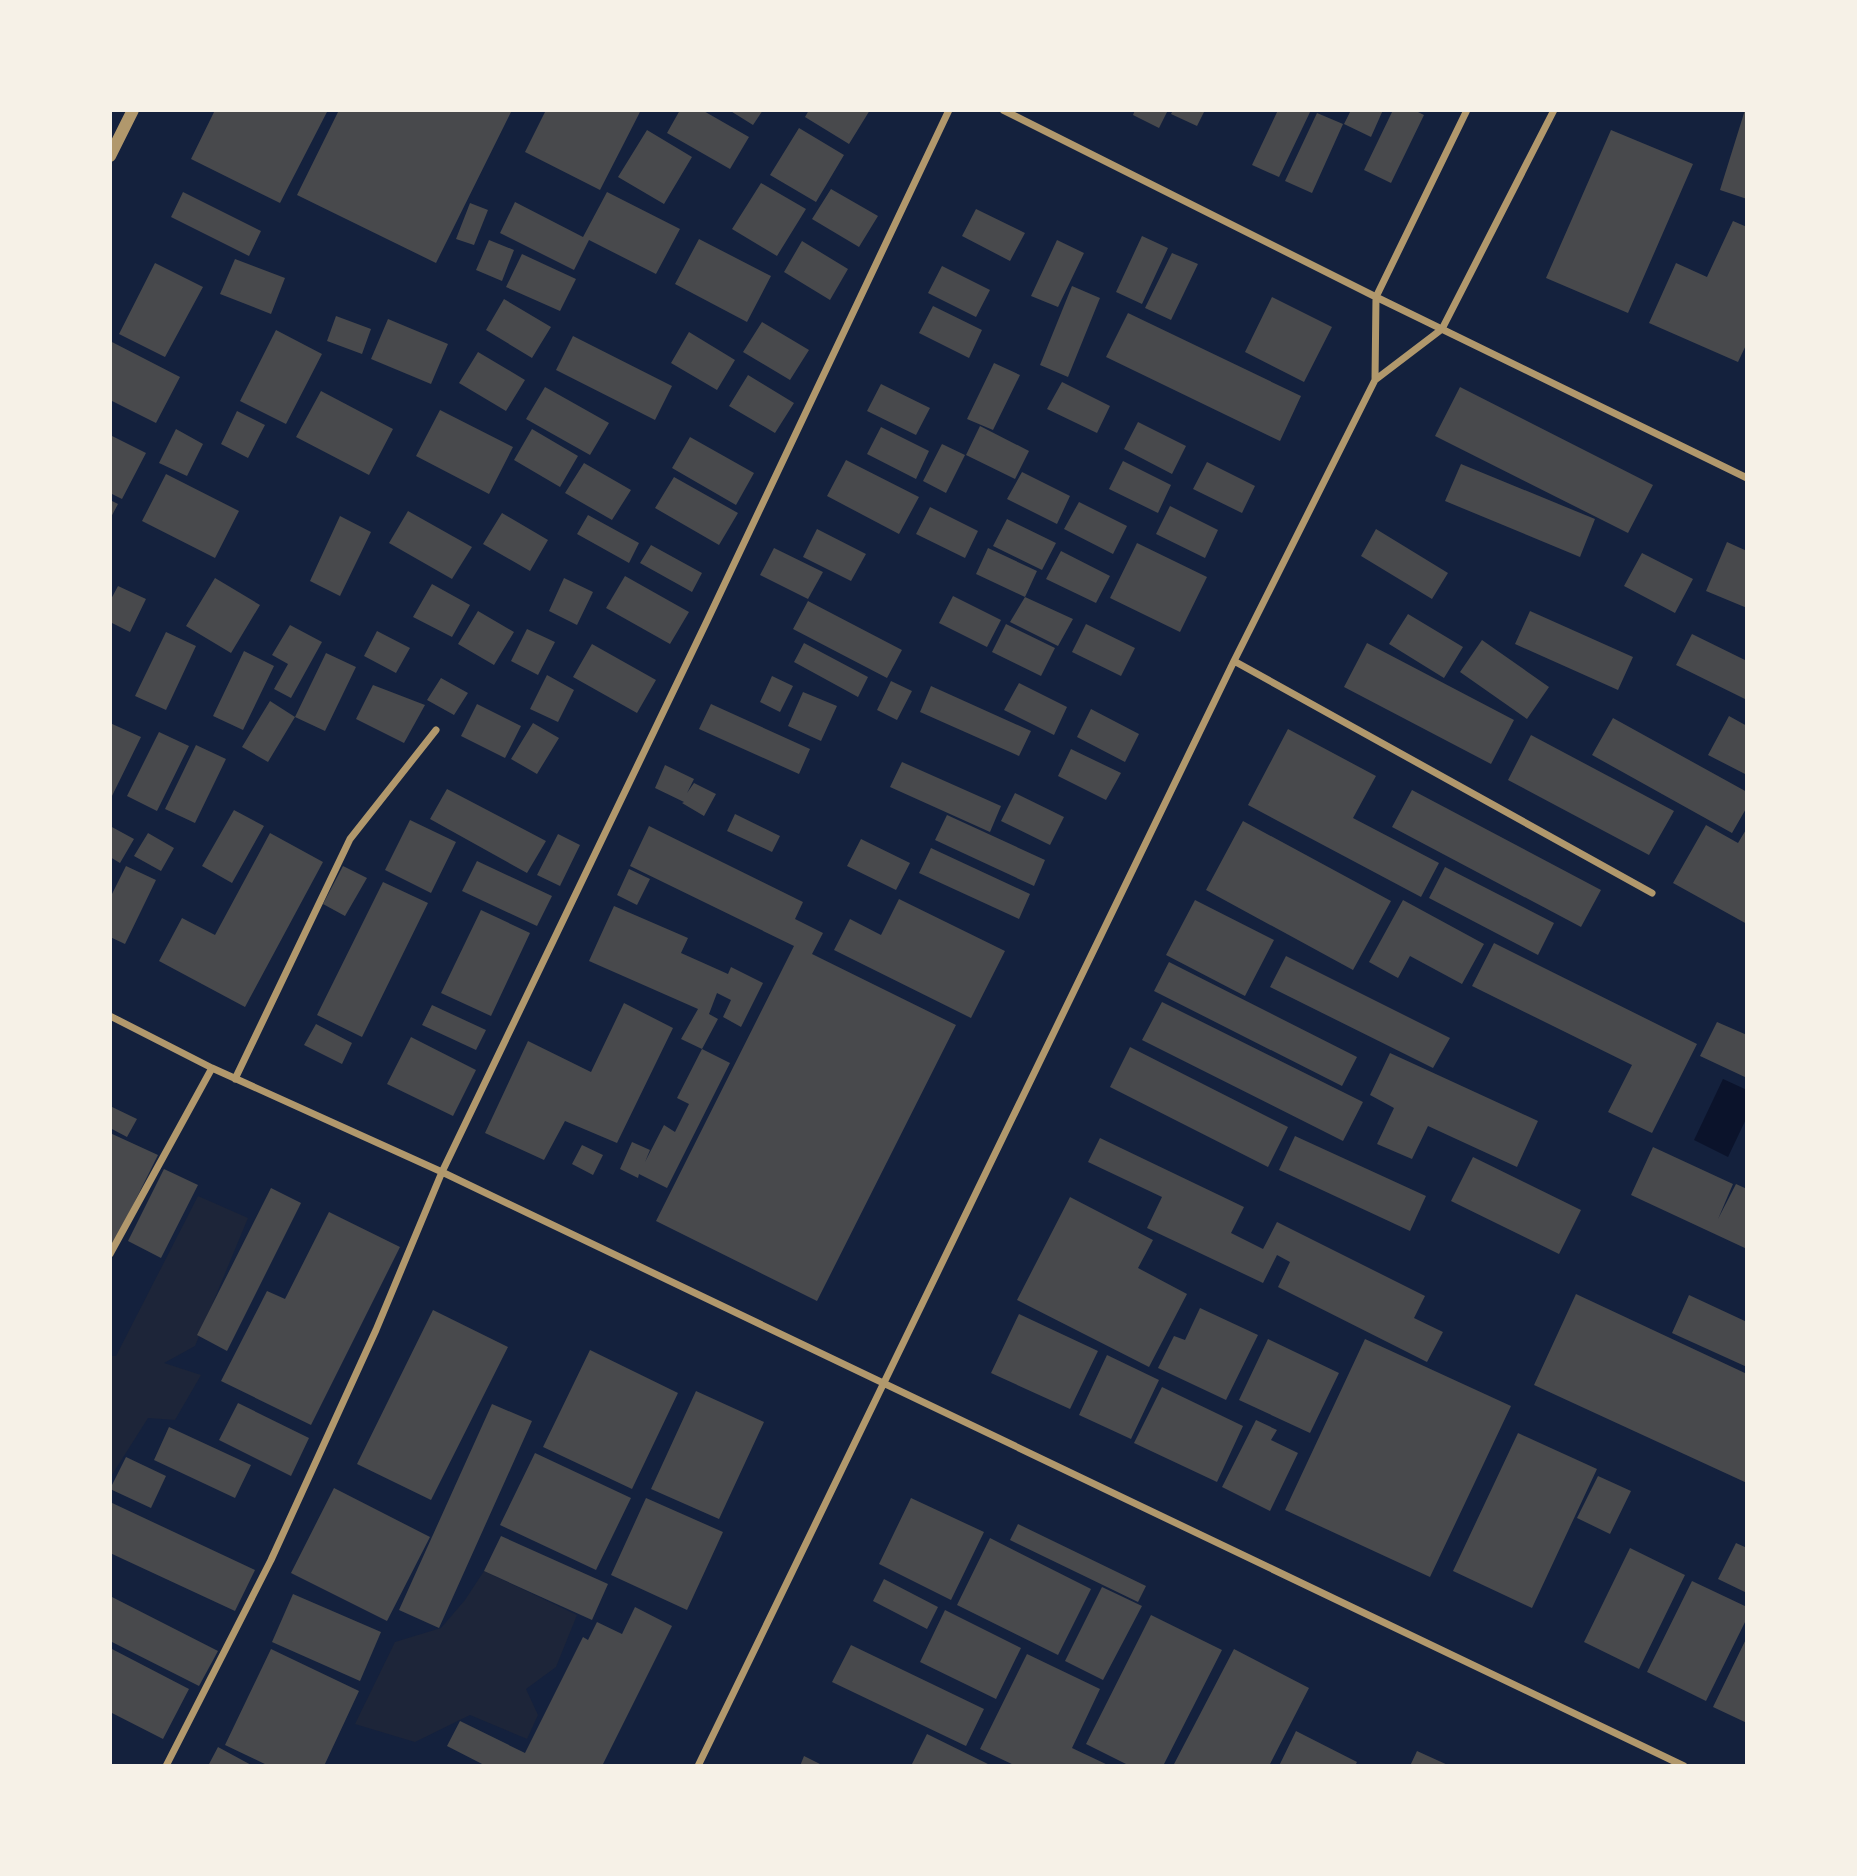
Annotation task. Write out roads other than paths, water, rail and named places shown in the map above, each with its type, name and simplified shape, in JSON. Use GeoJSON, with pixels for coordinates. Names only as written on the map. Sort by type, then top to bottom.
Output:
{"type":"FeatureCollection","features":[{"type":"Feature","properties":{"kind":"street"},"geometry":{"type":"LineString","coordinates":[[110,156],[132,110]]}},
{"type":"Feature","properties":{"kind":"street"},"geometry":{"type":"LineString","coordinates":[[166,1766],[271,1560],[376,1330],[442,1172],[707,621],[948,110]]}},
{"type":"Feature","properties":{"kind":"street"},"geometry":{"type":"LineString","coordinates":[[1003,110],[1442,330],[1747,478]]}},
{"type":"Feature","properties":{"kind":"street"},"geometry":{"type":"LineString","coordinates":[[698,1766],[1234,661],[1375,380],[1376,297],[1466,110]]}},
{"type":"Feature","properties":{"kind":"street"},"geometry":{"type":"LineString","coordinates":[[1375,380],[1442,330],[1554,110]]}},
{"type":"Feature","properties":{"kind":"street"},"geometry":{"type":"LineString","coordinates":[[1234,661],[1652,893]]}},
{"type":"Feature","properties":{"kind":"street"},"geometry":{"type":"LineString","coordinates":[[235,1079],[351,839],[436,730]]}},
{"type":"Feature","properties":{"kind":"street"},"geometry":{"type":"LineString","coordinates":[[110,1016],[212,1069],[442,1172],[1684,1766]]}},
{"type":"Feature","properties":{"kind":"street"},"geometry":{"type":"LineString","coordinates":[[110,1254],[212,1069]]}}]}
